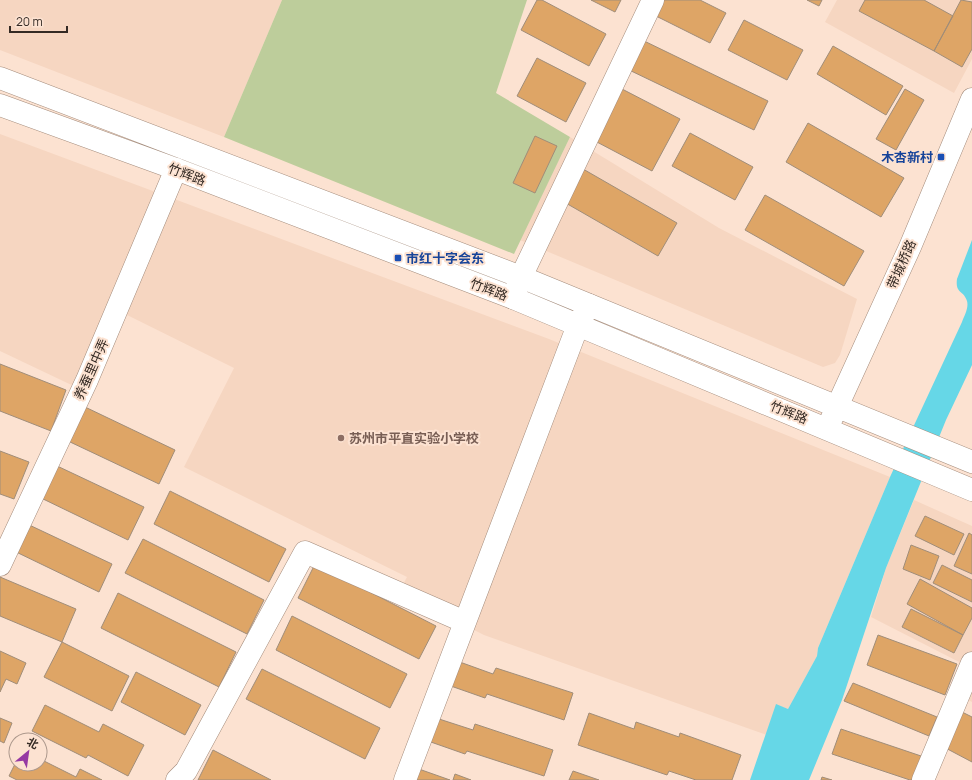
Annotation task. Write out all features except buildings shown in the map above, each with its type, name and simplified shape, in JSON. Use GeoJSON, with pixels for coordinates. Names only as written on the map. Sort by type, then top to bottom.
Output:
{"type":"FeatureCollection","features":[{"type":"Feature","properties":{"kind":"main road"},"geometry":{"type":"LineString","coordinates":[[513,298],[521,277],[653,0]]}},
{"type":"Feature","properties":{"kind":"main road","name":"竹辉路"},"geometry":{"type":"LineString","coordinates":[[0,78],[521,277],[972,462]]}},
{"type":"Feature","properties":{"kind":"main road","name":"带城桥路"},"geometry":{"type":"LineString","coordinates":[[834,431],[972,99]]}},
{"type":"Feature","properties":{"kind":"main road","name":"竹辉路"},"geometry":{"type":"LineString","coordinates":[[0,105],[176,169],[513,298],[894,456],[972,490]]}},
{"type":"Feature","properties":{"kind":"main road","name":"带城桥路"},"geometry":{"type":"LineString","coordinates":[[843,410],[929,238],[972,135]]}},
{"type":"Feature","properties":{"kind":"main road","name":"养蚕里中弄"},"geometry":{"type":"LineString","coordinates":[[0,565],[87,380],[176,169]]}},
{"type":"Feature","properties":{"kind":"main road"},"geometry":{"type":"LineString","coordinates":[[405,780],[578,325],[590,305]]}},
{"type":"Feature","properties":{"kind":"main road"},"geometry":{"type":"LineString","coordinates":[[177,780],[186,771],[305,552],[465,622]]}},
{"type":"Feature","properties":{"kind":"main road"},"geometry":{"type":"LineString","coordinates":[[923,780],[972,663]]}},
{"type":"Feature","properties":{"kind":"shaded area"},"geometry":{"type":"Polygon","coordinates":[[[0,0],[282,0],[224,137],[0,50],[0,0]]]}},
{"type":"Feature","properties":{"kind":"shaded area"},"geometry":{"type":"Polygon","coordinates":[[[837,0],[972,0],[972,59],[954,93],[825,22],[837,0]]]}},
{"type":"Feature","properties":{"kind":"shaded area"},"geometry":{"type":"Polygon","coordinates":[[[0,134],[549,339],[890,477],[818,648],[817,656],[788,709],[776,705],[767,735],[484,635],[399,592],[407,577],[184,467],[234,368],[121,312],[82,390],[0,351],[0,134]]]}},
{"type":"Feature","properties":{"kind":"shaded area"},"geometry":{"type":"Polygon","coordinates":[[[570,137],[719,228],[857,299],[840,355],[835,363],[823,367],[520,240],[570,137]]]}},
{"type":"Feature","properties":{"kind":"shaded area"},"geometry":{"type":"Polygon","coordinates":[[[914,500],[972,526],[972,702],[958,695],[967,666],[871,617],[886,568],[914,500]]]}},
{"type":"Feature","properties":{"kind":"green space"},"geometry":{"type":"Polygon","coordinates":[[[282,0],[527,0],[496,93],[570,137],[514,254],[224,137],[282,0]]]}},
{"type":"Feature","properties":{"kind":"water"},"geometry":{"type":"Polygon","coordinates":[[[972,240],[972,365],[946,420],[886,568],[842,700],[809,780],[750,780],[776,704],[788,709],[817,656],[818,648],[890,477],[962,322],[967,309],[967,301],[964,295],[958,290],[957,279],[972,240]]]}},
{"type":"Feature","properties":{"kind":"place","name":"木杏新村"},"geometry":{"type":"Point","coordinates":[941,157]}},
{"type":"Feature","properties":{"kind":"place","name":"市红十字会东"},"geometry":{"type":"Point","coordinates":[398,258]}},
{"type":"Feature","properties":{"kind":"place","name":"苏州市平直实验小学校"},"geometry":{"type":"Point","coordinates":[341,438]}}]}
